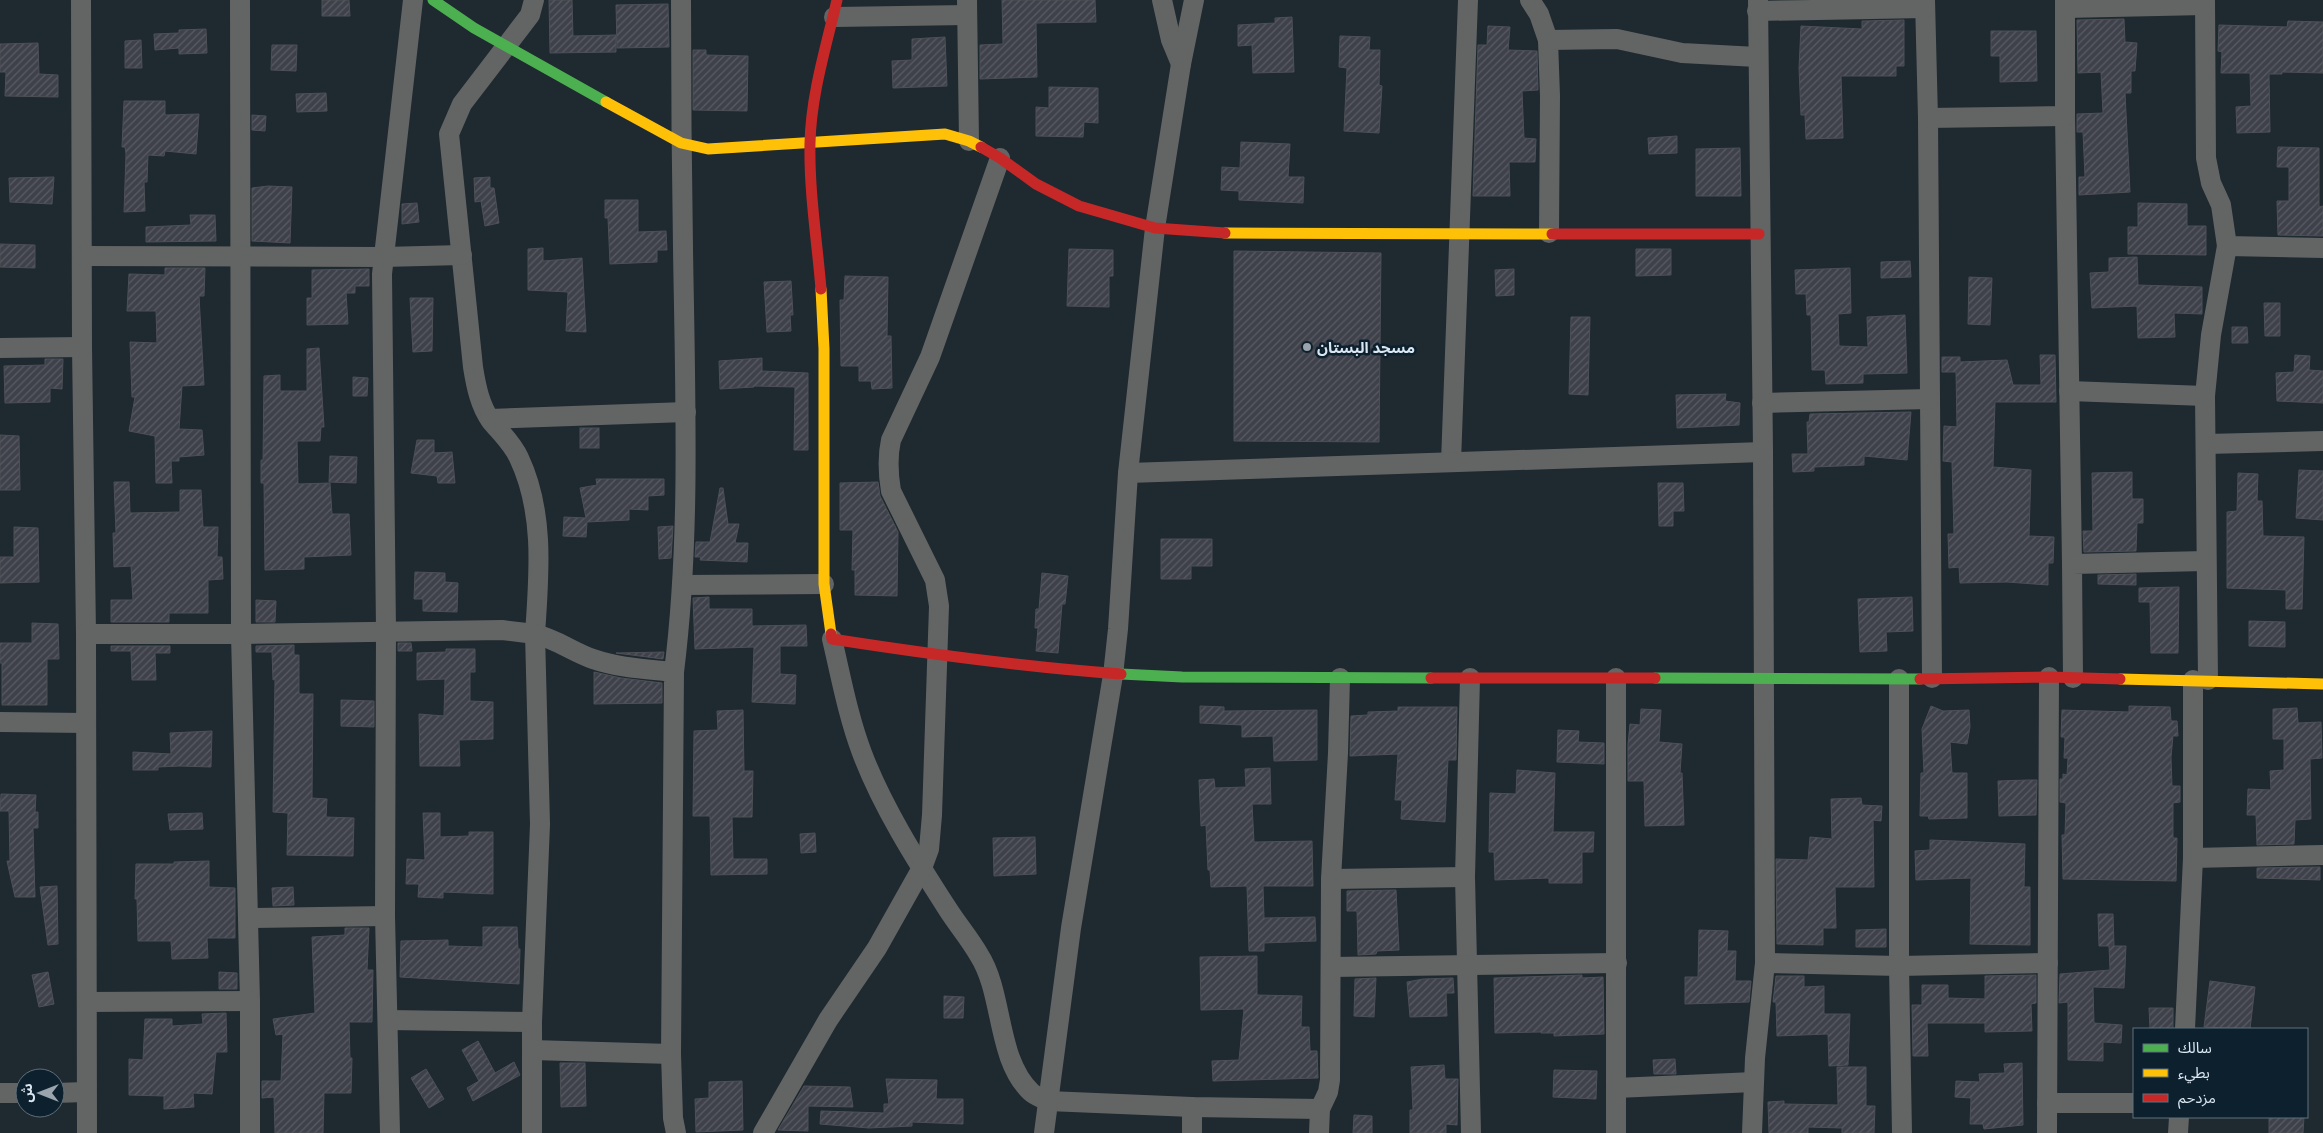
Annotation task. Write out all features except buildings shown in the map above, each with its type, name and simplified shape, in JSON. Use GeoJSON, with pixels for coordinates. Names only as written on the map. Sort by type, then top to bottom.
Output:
{"type":"FeatureCollection","features":[{"type":"Feature","properties":{"kind":"street"},"geometry":{"type":"LineString","coordinates":[[81,0],[82,347],[86,634],[87,1133]]}},
{"type":"Feature","properties":{"kind":"street"},"geometry":{"type":"LineString","coordinates":[[240,0],[242,256],[241,634],[250,1001],[250,1133]]}},
{"type":"Feature","properties":{"kind":"street"},"geometry":{"type":"LineString","coordinates":[[390,1133],[385,916],[386,631],[381,303],[383,257],[413,0]]}},
{"type":"Feature","properties":{"kind":"street"},"geometry":{"type":"LineString","coordinates":[[433,0],[474,28],[681,144],[708,149],[946,134],[969,141],[1000,158],[1058,197],[1079,206],[1155,228],[1226,233],[1759,234]]}},
{"type":"Feature","properties":{"kind":"street"},"geometry":{"type":"LineString","coordinates":[[532,1133],[532,1022],[540,824],[535,634],[540,569],[536,513],[530,484],[518,455],[490,419],[482,403],[475,381],[462,255],[453,192],[449,134],[462,104],[530,15],[534,0]]}},
{"type":"Feature","properties":{"kind":"street"},"geometry":{"type":"LineString","coordinates":[[676,1133],[673,1118],[671,1054],[674,672],[682,585],[686,412],[681,144],[681,0]]}},
{"type":"Feature","properties":{"kind":"street"},"geometry":{"type":"LineString","coordinates":[[1162,0],[1171,40],[1181,64]]}},
{"type":"Feature","properties":{"kind":"street"},"geometry":{"type":"LineString","coordinates":[[1044,1133],[1073,919],[1113,675],[1118,629],[1128,473],[1155,228],[1181,64],[1194,0]]}},
{"type":"Feature","properties":{"kind":"street"},"geometry":{"type":"LineString","coordinates":[[1451,462],[1468,0]]}},
{"type":"Feature","properties":{"kind":"street"},"geometry":{"type":"LineString","coordinates":[[1530,0],[1539,14],[1548,40],[1550,96],[1548,233]]}},
{"type":"Feature","properties":{"kind":"street"},"geometry":{"type":"LineString","coordinates":[[2073,678],[2065,4],[2205,3],[2206,158],[2211,183],[2221,205],[2228,246],[2211,335],[2205,396],[2206,561],[2185,1028]]}},
{"type":"Feature","properties":{"kind":"street"},"geometry":{"type":"LineString","coordinates":[[1752,1133],[1754,1082],[1765,964],[1763,452],[1759,234],[1758,5],[1925,4],[1928,118],[1932,678]]}},
{"type":"Feature","properties":{"kind":"street"},"geometry":{"type":"LineString","coordinates":[[969,141],[967,7],[835,9],[817,88],[810,142],[812,199],[821,288],[824,349],[824,584],[832,639],[848,709],[862,754],[904,838],[947,909],[980,955],[987,971],[1012,1061],[1021,1081],[1032,1093],[1048,1101],[1192,1107],[1320,1109]]}},
{"type":"Feature","properties":{"kind":"street"},"geometry":{"type":"LineString","coordinates":[[1548,40],[1617,39],[1682,53],[1758,57]]}},
{"type":"Feature","properties":{"kind":"street"},"geometry":{"type":"LineString","coordinates":[[1928,118],[2065,116]]}},
{"type":"Feature","properties":{"kind":"street"},"geometry":{"type":"LineString","coordinates":[[763,1133],[828,1020],[882,940],[922,868],[929,849],[932,815],[939,606],[935,580],[895,500],[888,474],[888,453],[891,440],[930,357],[1000,158]]}},
{"type":"Feature","properties":{"kind":"street"},"geometry":{"type":"LineString","coordinates":[[2228,246],[2323,248]]}},
{"type":"Feature","properties":{"kind":"street"},"geometry":{"type":"LineString","coordinates":[[83,256],[383,257],[462,255]]}},
{"type":"Feature","properties":{"kind":"street"},"geometry":{"type":"LineString","coordinates":[[0,348],[82,347]]}},
{"type":"Feature","properties":{"kind":"street"},"geometry":{"type":"LineString","coordinates":[[2069,391],[2205,396]]}},
{"type":"Feature","properties":{"kind":"street"},"geometry":{"type":"LineString","coordinates":[[1762,403],[1930,399]]}},
{"type":"Feature","properties":{"kind":"street"},"geometry":{"type":"LineString","coordinates":[[490,419],[686,412]]}},
{"type":"Feature","properties":{"kind":"street"},"geometry":{"type":"LineString","coordinates":[[2206,444],[2323,441]]}},
{"type":"Feature","properties":{"kind":"street"},"geometry":{"type":"LineString","coordinates":[[1128,473],[1763,452]]}},
{"type":"Feature","properties":{"kind":"street"},"geometry":{"type":"LineString","coordinates":[[2072,564],[2206,561]]}},
{"type":"Feature","properties":{"kind":"street"},"geometry":{"type":"LineString","coordinates":[[682,585],[824,584]]}},
{"type":"Feature","properties":{"kind":"street"},"geometry":{"type":"LineString","coordinates":[[86,634],[502,630],[535,634],[549,638],[580,654],[607,663],[674,672]]}},
{"type":"Feature","properties":{"kind":"street"},"geometry":{"type":"LineString","coordinates":[[832,639],[936,656],[1113,675],[1340,678],[1764,679],[2049,677],[2323,684]]}},
{"type":"Feature","properties":{"kind":"street"},"geometry":{"type":"LineString","coordinates":[[2047,1133],[2049,677]]}},
{"type":"Feature","properties":{"kind":"street"},"geometry":{"type":"LineString","coordinates":[[1319,1133],[1320,1109],[1330,1087],[1331,879],[1340,678]]}},
{"type":"Feature","properties":{"kind":"street"},"geometry":{"type":"LineString","coordinates":[[1470,678],[1465,877],[1471,1133]]}},
{"type":"Feature","properties":{"kind":"street"},"geometry":{"type":"LineString","coordinates":[[1616,678],[1616,1133]]}},
{"type":"Feature","properties":{"kind":"street"},"geometry":{"type":"LineString","coordinates":[[1899,679],[1899,966],[1902,1133]]}},
{"type":"Feature","properties":{"kind":"street"},"geometry":{"type":"LineString","coordinates":[[0,722],[86,723]]}},
{"type":"Feature","properties":{"kind":"street"},"geometry":{"type":"LineString","coordinates":[[2193,858],[2323,855]]}},
{"type":"Feature","properties":{"kind":"street"},"geometry":{"type":"LineString","coordinates":[[1331,879],[1465,877]]}},
{"type":"Feature","properties":{"kind":"street"},"geometry":{"type":"LineString","coordinates":[[248,918],[385,916]]}},
{"type":"Feature","properties":{"kind":"street"},"geometry":{"type":"LineString","coordinates":[[1331,966],[1617,962]]}},
{"type":"Feature","properties":{"kind":"street"},"geometry":{"type":"LineString","coordinates":[[1765,964],[1899,966],[2048,963]]}},
{"type":"Feature","properties":{"kind":"street"},"geometry":{"type":"LineString","coordinates":[[87,1002],[250,1001]]}},
{"type":"Feature","properties":{"kind":"street"},"geometry":{"type":"LineString","coordinates":[[388,1020],[532,1022]]}},
{"type":"Feature","properties":{"kind":"street"},"geometry":{"type":"LineString","coordinates":[[532,1050],[671,1054]]}},
{"type":"Feature","properties":{"kind":"street"},"geometry":{"type":"LineString","coordinates":[[1616,1088],[1754,1082]]}},
{"type":"Feature","properties":{"kind":"street"},"geometry":{"type":"LineString","coordinates":[[65,1093],[86,1092]]}},
{"type":"Feature","properties":{"kind":"street"},"geometry":{"type":"LineString","coordinates":[[0,1093],[15,1093]]}},
{"type":"Feature","properties":{"kind":"street"},"geometry":{"type":"LineString","coordinates":[[2047,1102],[2133,1102]]}},
{"type":"Feature","properties":{"kind":"street"},"geometry":{"type":"LineString","coordinates":[[1192,1107],[1192,1133]]}},
{"type":"Feature","properties":{"kind":"street"},"geometry":{"type":"LineString","coordinates":[[2178,1133],[2179,1118]]}},
{"type":"Feature","properties":{"kind":"traffic: fast"},"geometry":{"type":"LineString","coordinates":[[433,0],[474,28],[606,102]]}},
{"type":"Feature","properties":{"kind":"traffic: fast"},"geometry":{"type":"LineString","coordinates":[[1121,674],[1182,677],[1431,678]]}},
{"type":"Feature","properties":{"kind":"traffic: fast"},"geometry":{"type":"LineString","coordinates":[[1655,678],[1920,679]]}},
{"type":"Feature","properties":{"kind":"traffic: slow"},"geometry":{"type":"LineString","coordinates":[[606,102],[681,143],[708,149],[945,134],[969,141],[981,147]]}},
{"type":"Feature","properties":{"kind":"traffic: slow"},"geometry":{"type":"LineString","coordinates":[[1225,233],[1552,234]]}},
{"type":"Feature","properties":{"kind":"traffic: slow"},"geometry":{"type":"LineString","coordinates":[[821,289],[824,349],[824,584],[831,634]]}},
{"type":"Feature","properties":{"kind":"traffic: slow"},"geometry":{"type":"LineString","coordinates":[[2120,679],[2323,684]]}},
{"type":"Feature","properties":{"kind":"traffic: jam"},"geometry":{"type":"LineString","coordinates":[[821,289],[811,180],[810,143],[813,107],[837,0]]}},
{"type":"Feature","properties":{"kind":"traffic: jam"},"geometry":{"type":"LineString","coordinates":[[981,147],[1036,184],[1079,206],[1155,228],[1225,233]]}},
{"type":"Feature","properties":{"kind":"traffic: jam"},"geometry":{"type":"LineString","coordinates":[[1552,234],[1759,234]]}},
{"type":"Feature","properties":{"kind":"traffic: jam"},"geometry":{"type":"LineString","coordinates":[[831,634],[832,639],[940,655],[1048,668],[1121,674]]}},
{"type":"Feature","properties":{"kind":"traffic: jam"},"geometry":{"type":"LineString","coordinates":[[1920,679],[2049,677],[2120,679]]}},
{"type":"Feature","properties":{"kind":"traffic: jam"},"geometry":{"type":"LineString","coordinates":[[1431,678],[1655,678]]}},
{"type":"Feature","properties":{"kind":"place","name":"مسجد البستان"},"geometry":{"type":"Point","coordinates":[1307,347]}}]}
